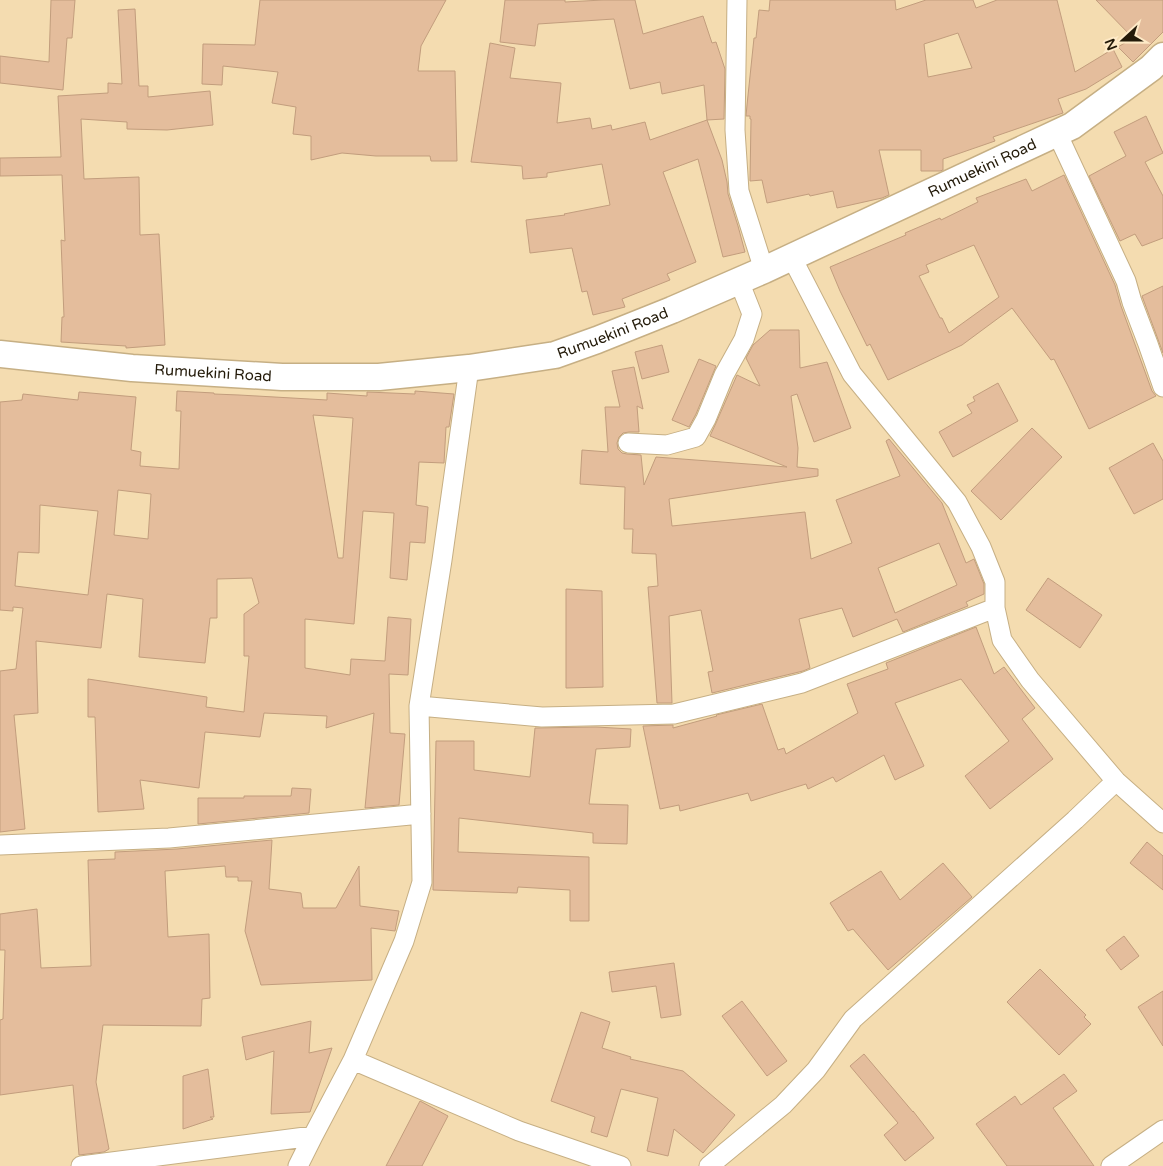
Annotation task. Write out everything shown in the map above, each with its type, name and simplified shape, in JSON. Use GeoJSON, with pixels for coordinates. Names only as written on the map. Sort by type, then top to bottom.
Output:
{"type":"FeatureCollection","features":[{"type":"Feature","properties":{"kind":"street"},"geometry":{"type":"LineString","coordinates":[[737,0],[735,130],[739,191],[764,270]]}},
{"type":"Feature","properties":{"kind":"street","name":"Rumuekini Road"},"geometry":{"type":"LineString","coordinates":[[0,354],[132,368],[282,377],[379,377],[469,368],[555,355],[597,340],[792,258],[1072,126],[1150,68],[1163,56]]}},
{"type":"Feature","properties":{"kind":"street"},"geometry":{"type":"LineString","coordinates":[[1057,133],[1126,281],[1163,387]]}},
{"type":"Feature","properties":{"kind":"street"},"geometry":{"type":"LineString","coordinates":[[792,258],[852,374],[957,502],[981,546],[995,582],[994,608],[1002,640],[1030,680],[1116,781],[1163,823]]}},
{"type":"Feature","properties":{"kind":"street"},"geometry":{"type":"LineString","coordinates":[[628,443],[667,445],[696,438],[724,375],[744,339],[752,314],[739,281]]}},
{"type":"Feature","properties":{"kind":"street"},"geometry":{"type":"LineString","coordinates":[[298,1166],[353,1060],[404,941],[422,882],[419,706],[469,368]]}},
{"type":"Feature","properties":{"kind":"street"},"geometry":{"type":"LineString","coordinates":[[419,706],[542,717],[674,714],[802,683],[994,608]]}},
{"type":"Feature","properties":{"kind":"street"},"geometry":{"type":"LineString","coordinates":[[709,1166],[783,1105],[816,1070],[853,1019],[1116,781]]}},
{"type":"Feature","properties":{"kind":"street"},"geometry":{"type":"LineString","coordinates":[[0,845],[168,838],[421,814]]}},
{"type":"Feature","properties":{"kind":"street"},"geometry":{"type":"LineString","coordinates":[[353,1060],[519,1131],[621,1166]]}},
{"type":"Feature","properties":{"kind":"street"},"geometry":{"type":"LineString","coordinates":[[1111,1166],[1163,1130]]}},
{"type":"Feature","properties":{"kind":"street"},"geometry":{"type":"LineString","coordinates":[[81,1166],[312,1136]]}},
{"type":"Feature","properties":{"kind":"building"},"geometry":{"type":"Polygon","coordinates":[[[51,0],[75,0],[72,38],[67,38],[63,90],[0,83],[0,56],[49,62],[51,0]]]}},
{"type":"Feature","properties":{"kind":"building"},"geometry":{"type":"Polygon","coordinates":[[[260,0],[446,0],[421,46],[418,71],[455,71],[457,161],[431,161],[430,156],[376,156],[342,153],[311,160],[311,136],[293,134],[296,107],[272,103],[278,72],[223,66],[222,85],[202,84],[203,44],[255,45],[260,0]]]}},
{"type":"Feature","properties":{"kind":"building"},"geometry":{"type":"Polygon","coordinates":[[[505,0],[565,0],[565,2],[635,0],[643,34],[703,16],[712,43],[716,42],[725,69],[724,119],[707,120],[704,85],[662,94],[660,82],[630,89],[614,19],[538,24],[535,46],[500,42],[505,0]]]}},
{"type":"Feature","properties":{"kind":"building"},"geometry":{"type":"Polygon","coordinates":[[[770,0],[895,0],[896,10],[926,0],[973,0],[976,8],[997,0],[1057,0],[1075,72],[1113,49],[1122,67],[1086,89],[1058,99],[1063,113],[993,137],[995,141],[943,159],[943,170],[921,171],[921,150],[879,150],[889,195],[882,198],[837,208],[833,191],[767,203],[762,180],[750,181],[751,119],[750,116],[746,116],[754,38],[756,38],[759,10],[769,11],[770,0]],[[958,33],[924,44],[928,77],[972,68],[958,33]]]}},
{"type":"Feature","properties":{"kind":"building"},"geometry":{"type":"Polygon","coordinates":[[[1096,0],[1163,0],[1163,32],[1133,62],[1118,47],[1133,38],[1096,0]]]}},
{"type":"Feature","properties":{"kind":"building"},"geometry":{"type":"Polygon","coordinates":[[[135,9],[139,86],[148,86],[148,97],[210,91],[213,125],[167,130],[127,129],[127,122],[81,119],[84,179],[139,177],[140,235],[159,234],[165,345],[126,348],[126,346],[61,342],[62,317],[64,317],[61,240],[65,241],[62,175],[0,176],[0,158],[61,157],[58,96],[108,93],[108,83],[122,84],[118,10],[135,9]]]}},
{"type":"Feature","properties":{"kind":"building"},"geometry":{"type":"Polygon","coordinates":[[[490,43],[515,48],[510,78],[561,83],[557,123],[590,118],[592,129],[611,125],[612,130],[645,122],[650,140],[707,120],[722,160],[728,194],[745,252],[723,257],[698,159],[663,172],[696,262],[667,274],[670,280],[622,299],[625,307],[593,315],[587,291],[582,292],[572,248],[530,253],[526,220],[565,215],[610,205],[602,164],[547,173],[547,177],[523,179],[522,166],[471,162],[490,43]]]}},
{"type":"Feature","properties":{"kind":"building"},"geometry":{"type":"Polygon","coordinates":[[[1146,116],[1163,153],[1145,162],[1163,196],[1163,238],[1142,246],[1135,234],[1120,241],[1089,176],[1126,156],[1114,132],[1146,116]]]}},
{"type":"Feature","properties":{"kind":"building"},"geometry":{"type":"Polygon","coordinates":[[[1064,175],[1115,285],[1152,391],[1156,396],[1089,429],[1054,359],[1051,360],[1012,308],[962,345],[888,380],[870,344],[867,346],[830,267],[906,235],[905,233],[940,218],[941,220],[978,202],[976,198],[1026,179],[1032,191],[1064,175]],[[974,245],[926,265],[929,272],[919,276],[949,333],[999,297],[974,245]]]}},
{"type":"Feature","properties":{"kind":"building"},"geometry":{"type":"Polygon","coordinates":[[[1163,286],[1163,353],[1142,296],[1163,286]]]}},
{"type":"Feature","properties":{"kind":"building"},"geometry":{"type":"Polygon","coordinates":[[[770,330],[799,330],[800,368],[827,362],[851,428],[814,442],[797,394],[791,396],[798,448],[797,467],[818,469],[818,476],[669,499],[672,526],[805,512],[811,559],[852,543],[836,500],[900,476],[886,441],[889,439],[942,503],[966,563],[974,559],[984,584],[984,594],[966,602],[968,606],[903,632],[897,619],[853,637],[842,608],[799,619],[810,668],[712,693],[708,672],[713,671],[701,610],[669,616],[672,703],[657,703],[648,587],[658,586],[656,554],[632,553],[633,529],[624,529],[625,487],[580,484],[582,450],[608,452],[605,407],[620,407],[612,371],[634,367],[643,409],[637,406],[639,432],[623,433],[617,443],[618,449],[622,453],[641,455],[644,485],[656,457],[787,467],[710,436],[737,375],[760,386],[746,358],[753,345],[770,330]],[[939,543],[878,568],[895,613],[957,585],[939,543]]]}},
{"type":"Feature","properties":{"kind":"building"},"geometry":{"type":"Polygon","coordinates":[[[662,345],[669,372],[642,379],[635,352],[662,345]]]}},
{"type":"Feature","properties":{"kind":"building"},"geometry":{"type":"Polygon","coordinates":[[[699,359],[716,366],[689,427],[672,420],[699,359]]]}},
{"type":"Feature","properties":{"kind":"building"},"geometry":{"type":"Polygon","coordinates":[[[998,383],[1018,421],[953,457],[939,432],[972,413],[967,405],[975,401],[973,397],[998,383]]]}},
{"type":"Feature","properties":{"kind":"building"},"geometry":{"type":"Polygon","coordinates":[[[177,391],[327,400],[327,393],[367,396],[367,392],[415,394],[415,391],[454,394],[449,427],[446,427],[444,463],[419,462],[416,505],[428,507],[425,543],[410,542],[407,580],[390,578],[394,513],[363,511],[354,624],[305,619],[305,668],[350,675],[351,659],[385,661],[388,617],[411,619],[408,675],[389,674],[390,733],[405,734],[399,805],[365,808],[374,713],[326,728],[327,716],[264,713],[260,737],[205,732],[199,788],[140,780],[144,809],[98,812],[95,717],[88,717],[88,679],[207,697],[206,707],[244,712],[249,656],[244,656],[244,614],[259,603],[252,578],[217,579],[217,618],[210,618],[205,663],[139,657],[143,599],[107,594],[101,648],[36,641],[38,713],[14,715],[25,829],[0,832],[0,671],[16,669],[23,608],[13,607],[13,611],[0,610],[0,402],[22,400],[23,394],[78,400],[79,392],[136,397],[131,450],[141,452],[140,466],[179,469],[181,411],[176,411],[177,391]],[[313,415],[338,558],[343,558],[353,418],[313,415]],[[118,490],[114,535],[148,539],[151,494],[118,490]],[[40,505],[39,553],[18,552],[15,586],[88,595],[98,511],[40,505]]]}},
{"type":"Feature","properties":{"kind":"building"},"geometry":{"type":"Polygon","coordinates":[[[1032,428],[1062,457],[1001,520],[971,491],[1032,428]]]}},
{"type":"Feature","properties":{"kind":"building"},"geometry":{"type":"Polygon","coordinates":[[[1153,443],[1163,461],[1163,499],[1134,514],[1109,468],[1153,443]]]}},
{"type":"Feature","properties":{"kind":"building"},"geometry":{"type":"Polygon","coordinates":[[[1048,578],[1102,615],[1080,648],[1026,610],[1048,578]]]}},
{"type":"Feature","properties":{"kind":"building"},"geometry":{"type":"Polygon","coordinates":[[[566,589],[602,591],[603,687],[566,688],[566,589]]]}},
{"type":"Feature","properties":{"kind":"building"},"geometry":{"type":"Polygon","coordinates":[[[976,627],[994,674],[1004,667],[1035,708],[1022,719],[1053,759],[990,809],[965,776],[1009,741],[961,679],[895,703],[924,766],[895,780],[884,755],[836,782],[833,777],[808,789],[806,784],[751,801],[748,793],[680,811],[679,805],[660,809],[643,726],[673,725],[673,728],[762,704],[778,750],[784,748],[786,754],[858,713],[847,684],[888,669],[886,663],[976,627]]]}},
{"type":"Feature","properties":{"kind":"building"},"geometry":{"type":"Polygon","coordinates":[[[596,727],[631,729],[630,747],[596,749],[589,804],[628,805],[627,844],[593,843],[593,833],[459,818],[458,852],[589,857],[589,921],[570,921],[570,890],[518,887],[517,893],[433,890],[436,741],[474,741],[474,770],[530,777],[535,728],[596,727]]]}},
{"type":"Feature","properties":{"kind":"building"},"geometry":{"type":"Polygon","coordinates":[[[292,788],[311,789],[309,813],[198,824],[198,798],[291,796],[292,788]]]}},
{"type":"Feature","properties":{"kind":"building"},"geometry":{"type":"Polygon","coordinates":[[[272,840],[269,889],[301,893],[303,908],[336,908],[359,866],[360,906],[399,911],[395,931],[371,928],[372,980],[261,985],[245,931],[252,881],[238,881],[238,877],[226,877],[225,866],[165,871],[168,937],[209,934],[210,998],[202,999],[201,1026],[103,1025],[96,1082],[109,1149],[104,1152],[79,1155],[73,1085],[0,1095],[0,1020],[3,1019],[5,950],[0,950],[0,914],[37,909],[41,968],[91,966],[88,860],[115,859],[115,852],[177,849],[272,840]]]}},
{"type":"Feature","properties":{"kind":"building"},"geometry":{"type":"Polygon","coordinates":[[[1147,842],[1163,856],[1163,890],[1130,863],[1147,842]]]}},
{"type":"Feature","properties":{"kind":"building"},"geometry":{"type":"Polygon","coordinates":[[[943,863],[972,897],[888,970],[853,929],[848,931],[830,903],[881,871],[900,900],[943,863]]]}},
{"type":"Feature","properties":{"kind":"building"},"geometry":{"type":"Polygon","coordinates":[[[1124,936],[1139,956],[1121,970],[1106,950],[1124,936]]]}},
{"type":"Feature","properties":{"kind":"building"},"geometry":{"type":"Polygon","coordinates":[[[674,963],[681,1015],[661,1018],[656,986],[612,992],[609,972],[674,963]]]}},
{"type":"Feature","properties":{"kind":"building"},"geometry":{"type":"Polygon","coordinates":[[[1040,969],[1086,1015],[1084,1017],[1091,1024],[1059,1055],[1007,1002],[1040,969]]]}},
{"type":"Feature","properties":{"kind":"building"},"geometry":{"type":"Polygon","coordinates":[[[1163,991],[1163,1046],[1138,1007],[1163,991]]]}},
{"type":"Feature","properties":{"kind":"building"},"geometry":{"type":"Polygon","coordinates":[[[742,1001],[787,1061],[767,1076],[722,1016],[742,1001]]]}},
{"type":"Feature","properties":{"kind":"building"},"geometry":{"type":"Polygon","coordinates":[[[581,1012],[610,1022],[602,1048],[631,1057],[630,1059],[683,1071],[735,1115],[703,1153],[674,1129],[668,1156],[647,1151],[658,1098],[621,1089],[607,1137],[591,1132],[595,1117],[551,1101],[581,1012]]]}},
{"type":"Feature","properties":{"kind":"building"},"geometry":{"type":"Polygon","coordinates":[[[311,1021],[309,1053],[332,1048],[310,1112],[271,1114],[274,1051],[246,1060],[242,1037],[311,1021]]]}},
{"type":"Feature","properties":{"kind":"building"},"geometry":{"type":"Polygon","coordinates":[[[864,1054],[934,1138],[905,1161],[884,1135],[898,1123],[850,1066],[864,1054]]]}},
{"type":"Feature","properties":{"kind":"building"},"geometry":{"type":"Polygon","coordinates":[[[208,1069],[214,1117],[210,1117],[213,1119],[183,1129],[183,1076],[208,1069]]]}},
{"type":"Feature","properties":{"kind":"building"},"geometry":{"type":"Polygon","coordinates":[[[1064,1074],[1077,1091],[1053,1108],[1094,1166],[1007,1166],[976,1124],[1015,1096],[1021,1105],[1064,1074]]]}},
{"type":"Feature","properties":{"kind":"building"},"geometry":{"type":"Polygon","coordinates":[[[420,1101],[448,1116],[422,1166],[386,1166],[420,1101]]]}}]}
